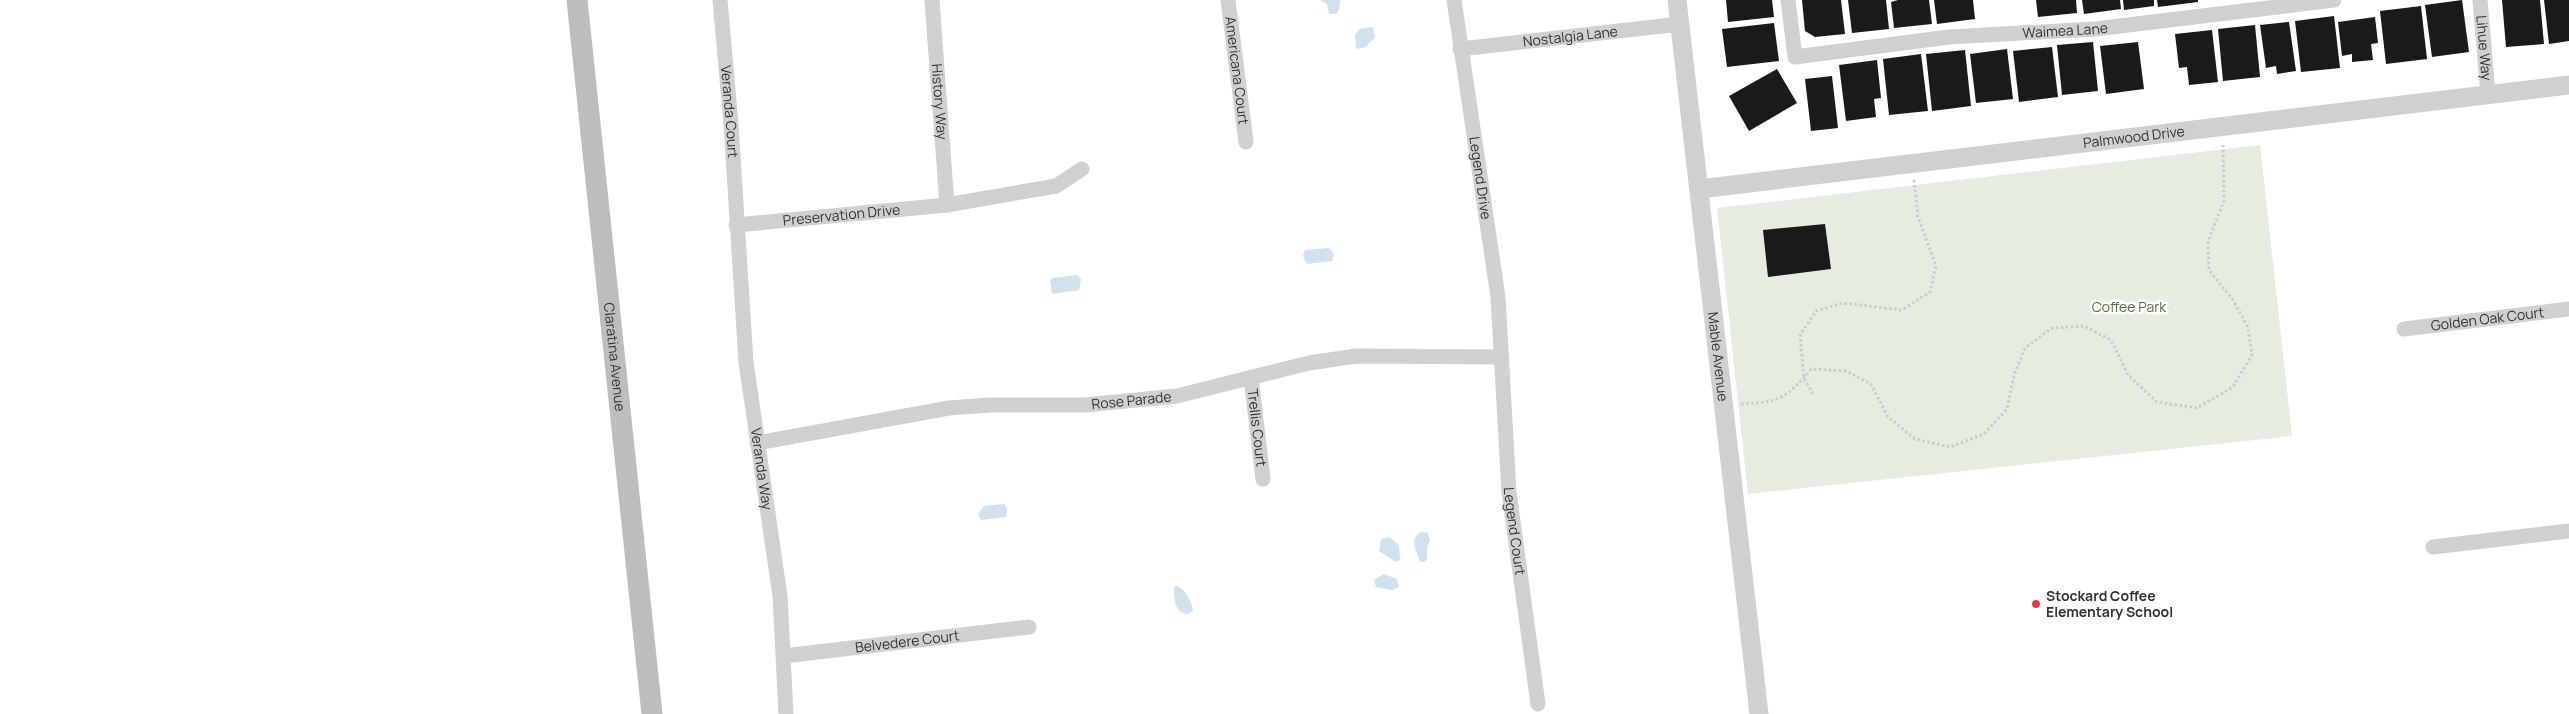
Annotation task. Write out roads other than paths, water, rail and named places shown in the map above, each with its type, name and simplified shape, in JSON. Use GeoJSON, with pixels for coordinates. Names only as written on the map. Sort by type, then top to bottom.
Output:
{"type":"FeatureCollection","features":[{"type":"Feature","properties":{"kind":"main road","name":"Claratina Avenue"},"geometry":{"type":"LineString","coordinates":[[577,0],[652,714]]}},
{"type":"Feature","properties":{"kind":"street","name":"Veranda Court"},"geometry":{"type":"LineString","coordinates":[[720,0],[736,225]]}},
{"type":"Feature","properties":{"kind":"street","name":"History Way"},"geometry":{"type":"LineString","coordinates":[[932,0],[947,205]]}},
{"type":"Feature","properties":{"kind":"street","name":"Americana Court"},"geometry":{"type":"LineString","coordinates":[[1228,0],[1246,142]]}},
{"type":"Feature","properties":{"kind":"street","name":"Legend Drive"},"geometry":{"type":"LineString","coordinates":[[1454,0],[1490,238],[1502,357]]}},
{"type":"Feature","properties":{"kind":"street","name":"Mable Avenue"},"geometry":{"type":"LineString","coordinates":[[1677,0],[1759,714]]}},
{"type":"Feature","properties":{"kind":"street","name":"Waimea Lane"},"geometry":{"type":"LineString","coordinates":[[1788,0],[1795,57],[1949,37],[2095,29],[2278,4],[2334,0]]}},
{"type":"Feature","properties":{"kind":"street","name":"Lihue Way"},"geometry":{"type":"LineString","coordinates":[[2480,0],[2488,94]]}},
{"type":"Feature","properties":{"kind":"street","name":"Nostalgia Lane"},"geometry":{"type":"LineString","coordinates":[[1460,49],[1680,24]]}},
{"type":"Feature","properties":{"kind":"street","name":"Palmwood Drive"},"geometry":{"type":"LineString","coordinates":[[1699,189],[2569,85]]}},
{"type":"Feature","properties":{"kind":"street","name":"Preservation Drive"},"geometry":{"type":"LineString","coordinates":[[736,225],[947,205],[1056,186],[1082,169]]}},
{"type":"Feature","properties":{"kind":"street","name":"Veranda Way"},"geometry":{"type":"LineString","coordinates":[[736,225],[746,362],[780,596],[786,714]]}},
{"type":"Feature","properties":{"kind":"street","name":"Golden Oak Court"},"geometry":{"type":"LineString","coordinates":[[2404,329],[2569,309]]}},
{"type":"Feature","properties":{"kind":"street","name":"Rose Parade"},"geometry":{"type":"LineString","coordinates":[[758,443],[949,408],[990,405],[1085,405],[1177,396],[1309,363],[1356,356],[1502,357]]}},
{"type":"Feature","properties":{"kind":"street","name":"Legend Court"},"geometry":{"type":"LineString","coordinates":[[1502,357],[1509,492],[1538,704]]}},
{"type":"Feature","properties":{"kind":"street","name":"Trellis Court"},"geometry":{"type":"LineString","coordinates":[[1251,377],[1263,479]]}},
{"type":"Feature","properties":{"kind":"street"},"geometry":{"type":"LineString","coordinates":[[2433,547],[2569,531]]}},
{"type":"Feature","properties":{"kind":"street","name":"Belvedere Court"},"geometry":{"type":"LineString","coordinates":[[784,656],[1029,626]]}},
{"type":"Feature","properties":{"kind":"water"},"geometry":{"type":"Polygon","coordinates":[[[1320,0],[1340,0],[1339,10],[1336,14],[1329,14],[1327,4],[1320,0]]]}},
{"type":"Feature","properties":{"kind":"water"},"geometry":{"type":"Polygon","coordinates":[[[1373,27],[1375,38],[1367,47],[1356,49],[1355,35],[1359,29],[1373,27]]]}},
{"type":"Feature","properties":{"kind":"water"},"geometry":{"type":"Polygon","coordinates":[[[1329,248],[1334,254],[1332,261],[1307,264],[1303,256],[1305,250],[1329,248]]]}},
{"type":"Feature","properties":{"kind":"water"},"geometry":{"type":"Polygon","coordinates":[[[1077,275],[1081,279],[1079,290],[1052,294],[1050,281],[1052,278],[1077,275]]]}},
{"type":"Feature","properties":{"kind":"water"},"geometry":{"type":"Polygon","coordinates":[[[1004,504],[1007,508],[1006,517],[981,520],[978,514],[984,506],[1004,504]]]}},
{"type":"Feature","properties":{"kind":"water"},"geometry":{"type":"Polygon","coordinates":[[[1421,532],[1428,533],[1430,540],[1427,547],[1427,560],[1423,562],[1420,562],[1414,542],[1417,535],[1421,532]]]}},
{"type":"Feature","properties":{"kind":"water"},"geometry":{"type":"Polygon","coordinates":[[[1389,537],[1399,545],[1400,560],[1396,562],[1379,551],[1381,539],[1389,537]]]}},
{"type":"Feature","properties":{"kind":"water"},"geometry":{"type":"Polygon","coordinates":[[[1384,574],[1397,579],[1399,587],[1392,590],[1376,587],[1374,580],[1384,574]]]}},
{"type":"Feature","properties":{"kind":"water"},"geometry":{"type":"Polygon","coordinates":[[[1176,586],[1185,592],[1190,600],[1193,611],[1188,614],[1183,613],[1177,608],[1174,596],[1174,588],[1176,586]]]}},
{"type":"Feature","properties":{"kind":"place","name":"Stockard Coffee Elementary School"},"geometry":{"type":"Point","coordinates":[2036,604]}},
{"type":"Feature","properties":{"kind":"park label","name":"Coffee Park"},"geometry":{"type":"Point","coordinates":[2129,307]}}]}
